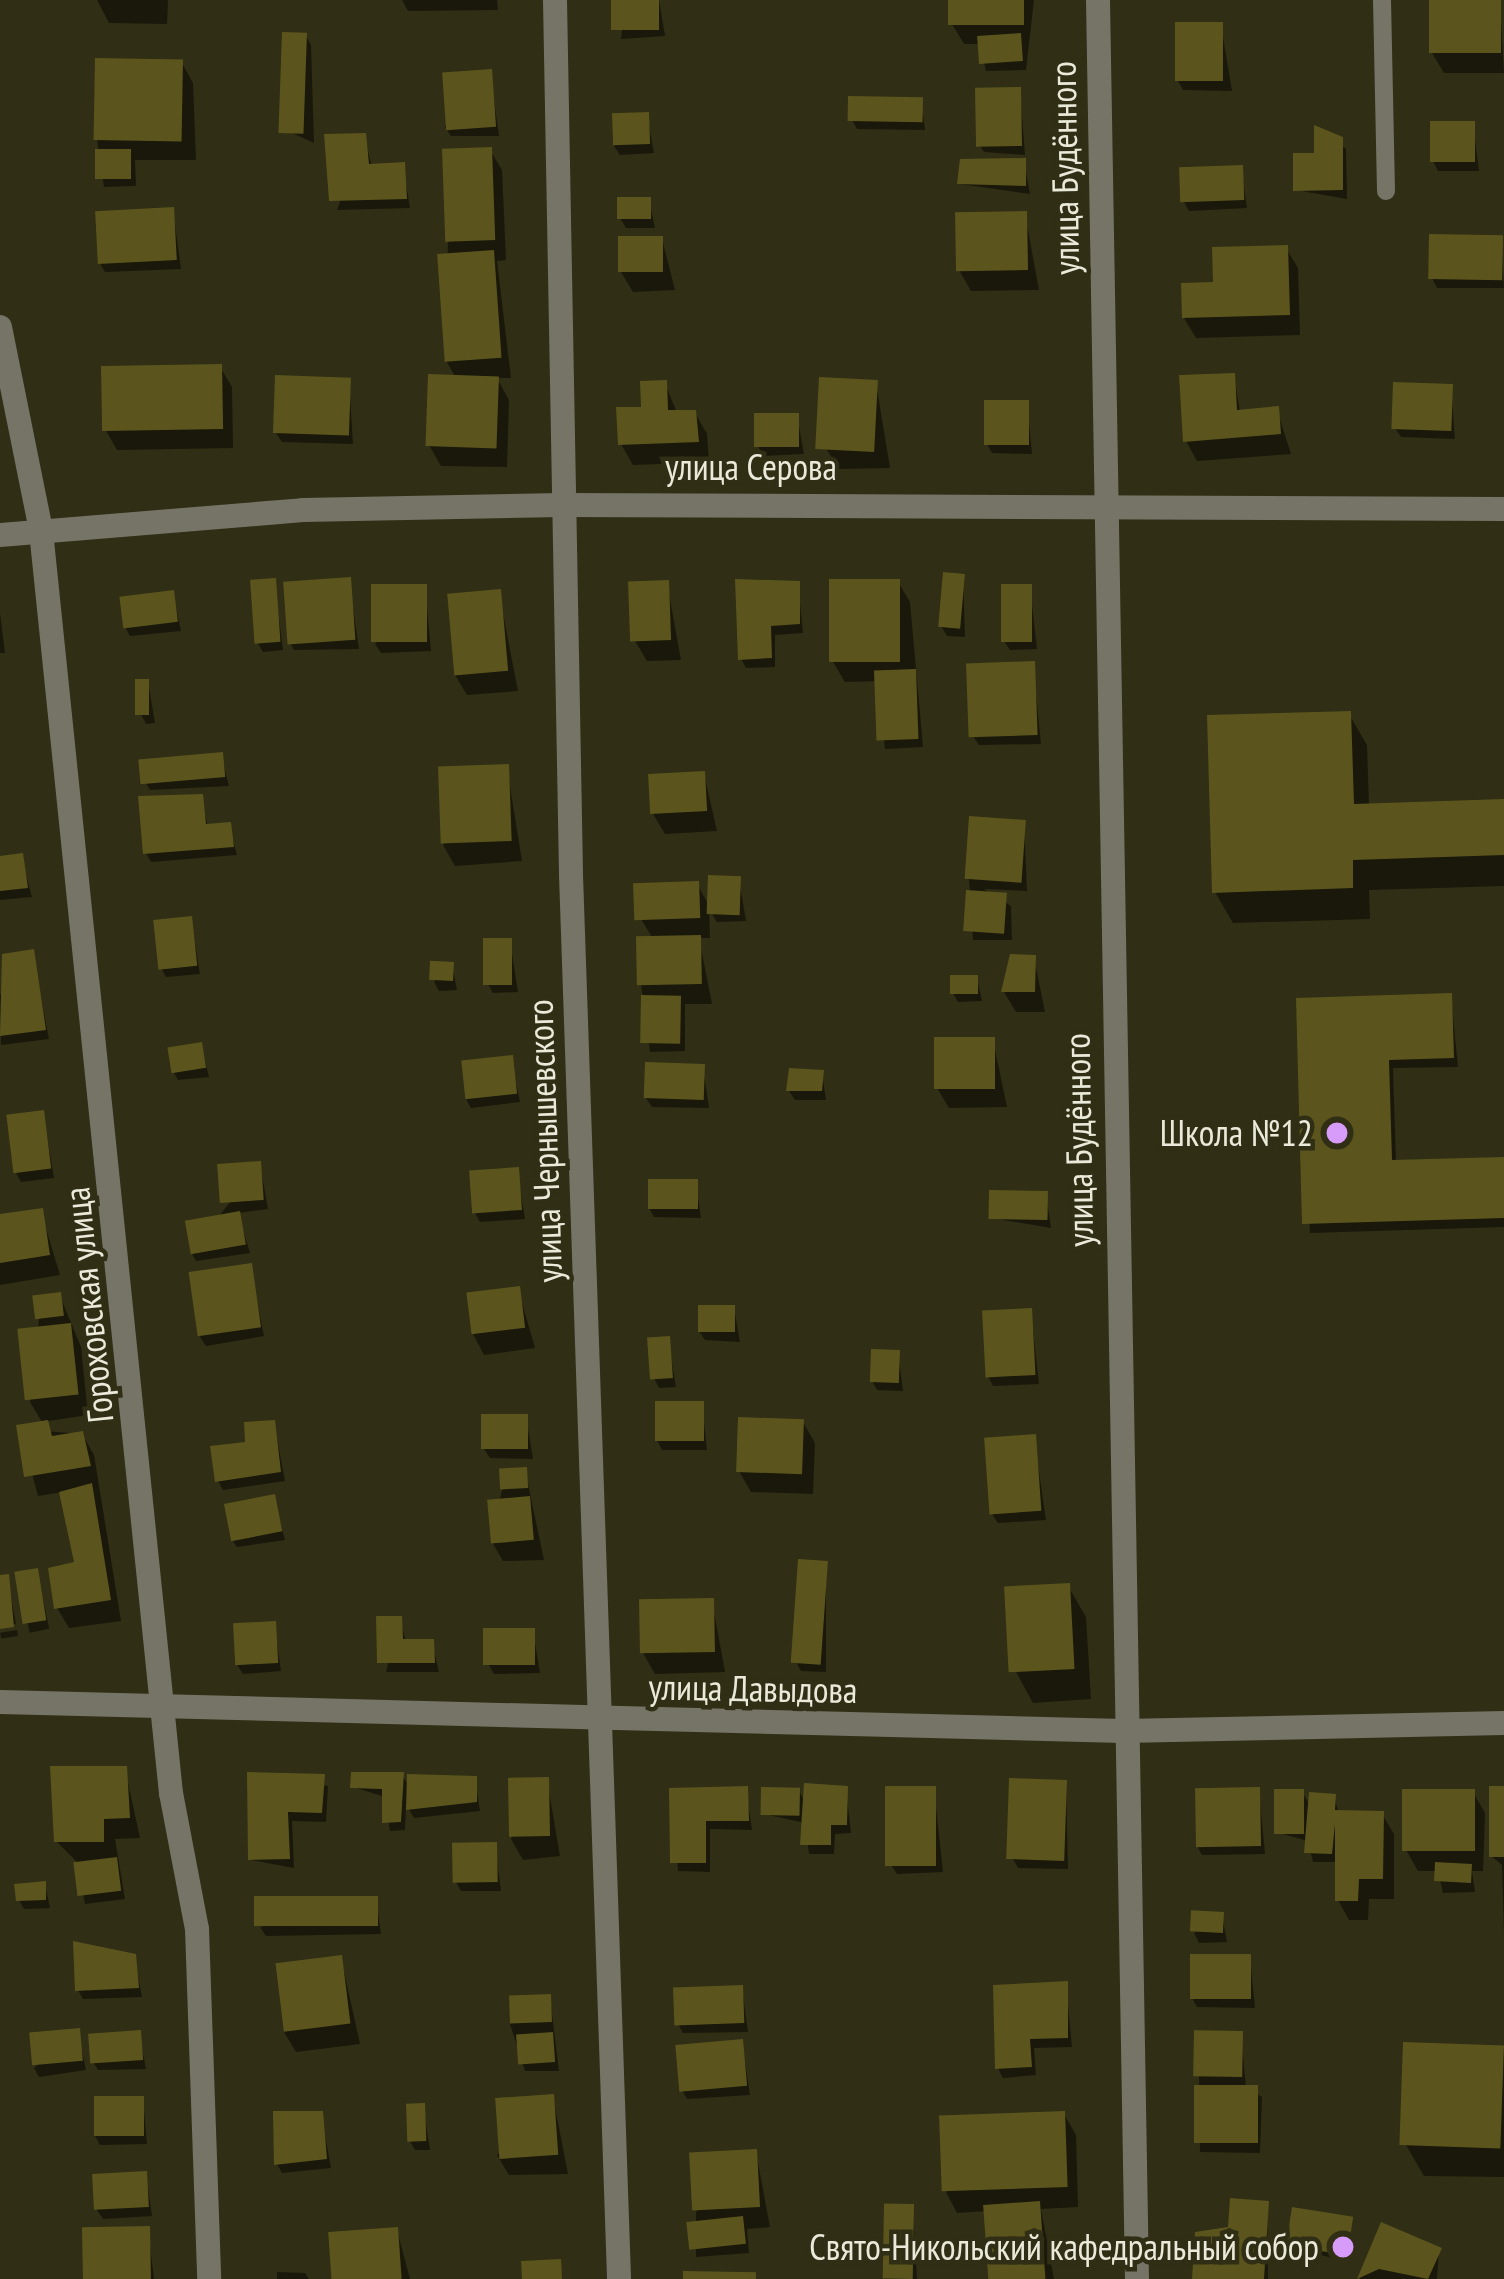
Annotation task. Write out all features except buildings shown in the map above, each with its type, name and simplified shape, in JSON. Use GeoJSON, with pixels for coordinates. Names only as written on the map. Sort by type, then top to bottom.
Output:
{"type":"FeatureCollection","features":[{"type":"Feature","properties":{"kind":"street","name":"улица Чернышевского"},"geometry":{"type":"LineString","coordinates":[[555,0],[562,505],[619,2279]]}},
{"type":"Feature","properties":{"kind":"street","name":"улица Будённого"},"geometry":{"type":"LineString","coordinates":[[1098,0],[1123,1731],[1137,2279]]}},
{"type":"Feature","properties":{"kind":"street","name":"Гороховская улица"},"geometry":{"type":"LineString","coordinates":[[0,327],[41,531],[166,1704],[197,1929],[209,2279]]}},
{"type":"Feature","properties":{"kind":"street","name":"улица Серова"},"geometry":{"type":"LineString","coordinates":[[0,535],[562,505],[1105,501],[1504,509]]}},
{"type":"Feature","properties":{"kind":"street","name":"улица Давыдова"},"geometry":{"type":"LineString","coordinates":[[0,1702],[1123,1731],[1504,1723]]}},
{"type":"Feature","properties":{"kind":"lane"},"geometry":{"type":"LineString","coordinates":[[1382,0],[1386,191]]}},
{"type":"Feature","properties":{"kind":"place","name":"Школа №12"},"geometry":{"type":"Point","coordinates":[1337,1133]}},
{"type":"Feature","properties":{"kind":"place","name":"Свято-Никольский кафедральный собор"},"geometry":{"type":"Point","coordinates":[1343,2247]}}]}
